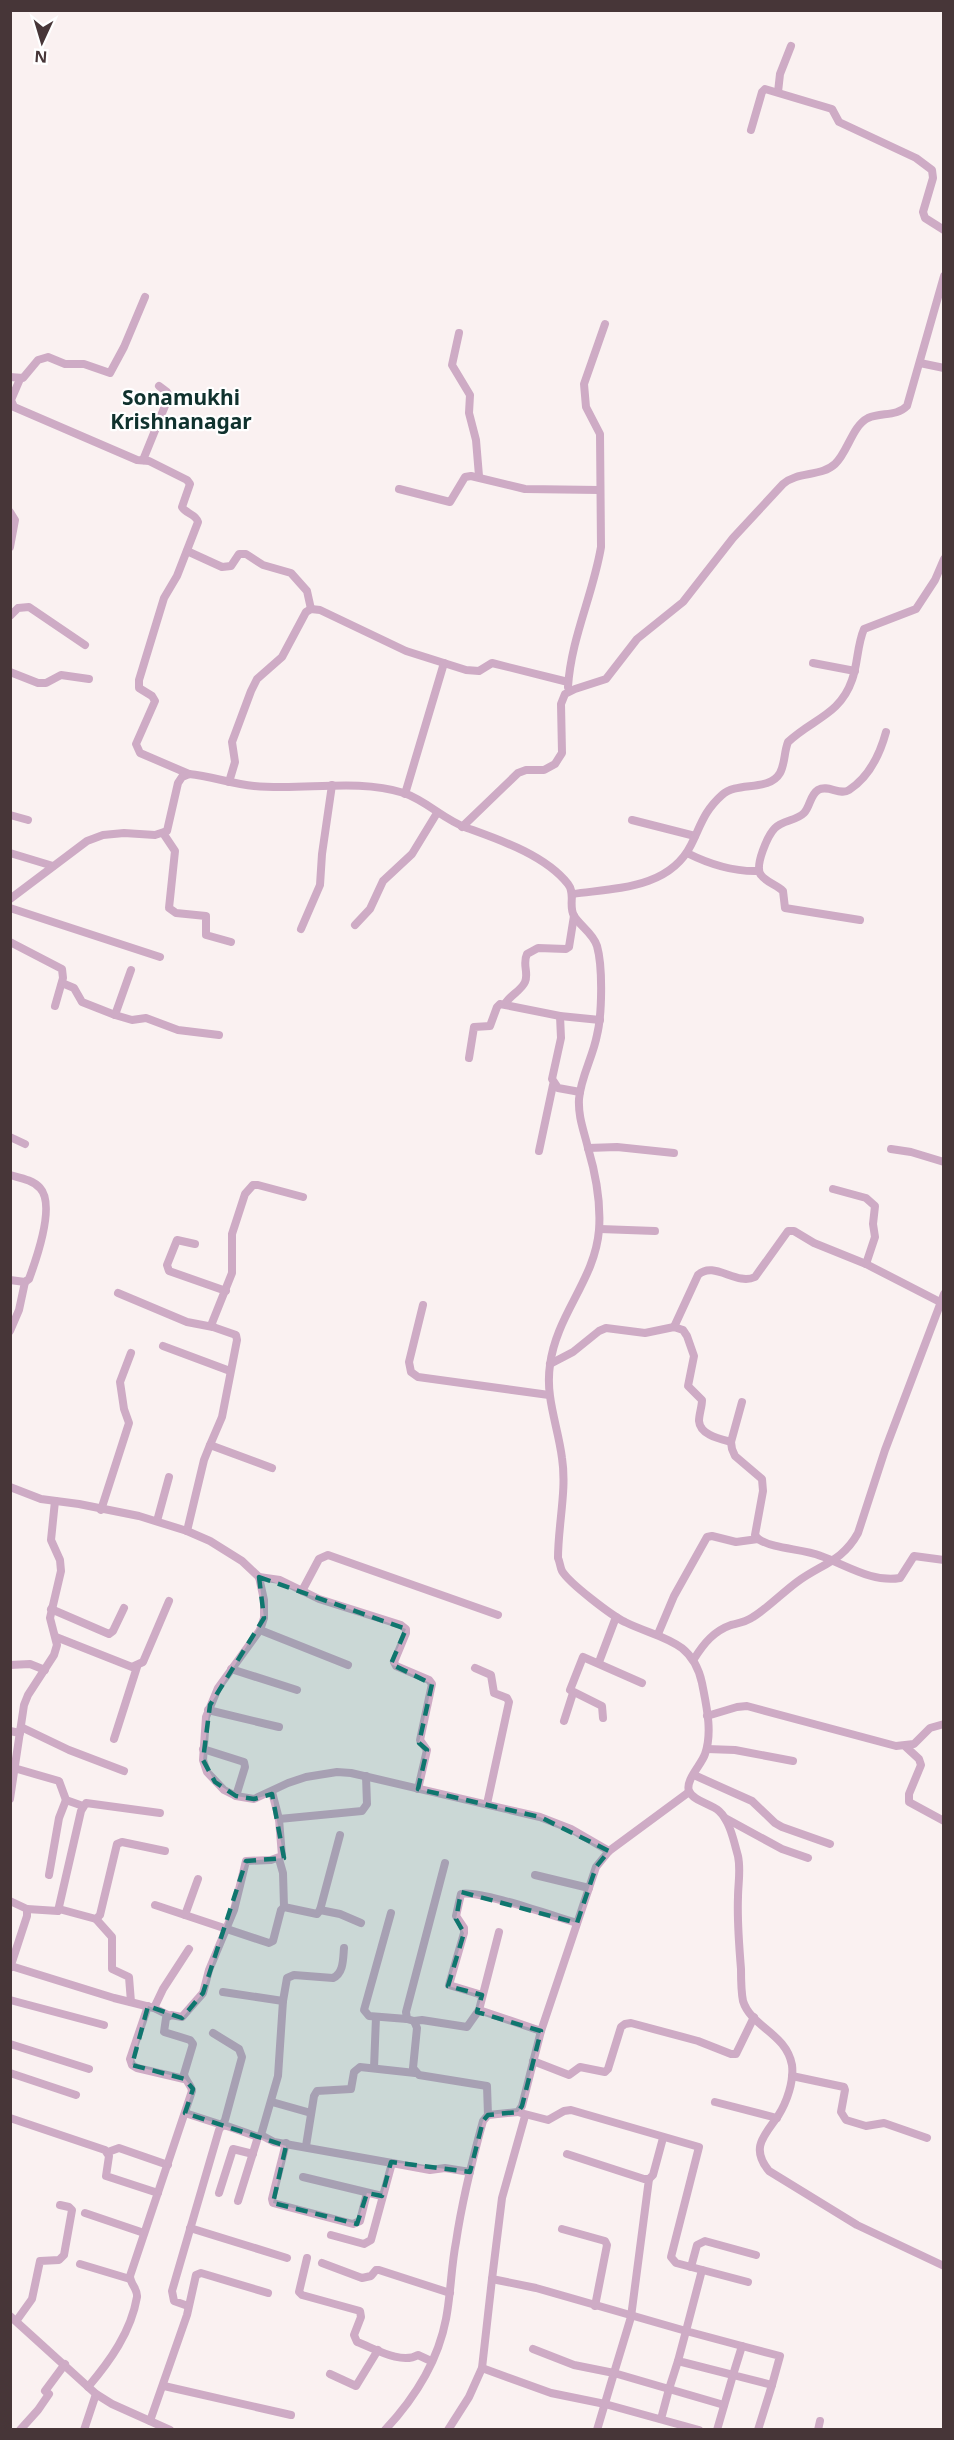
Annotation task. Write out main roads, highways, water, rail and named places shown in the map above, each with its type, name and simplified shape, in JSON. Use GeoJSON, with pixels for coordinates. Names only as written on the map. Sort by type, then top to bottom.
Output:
{"type":"FeatureCollection","features":[{"type":"Feature","properties":{"kind":"district","name":"Sonamukhi Krishnanagar"},"geometry":{"type":"Point","coordinates":[181,410]}}]}
